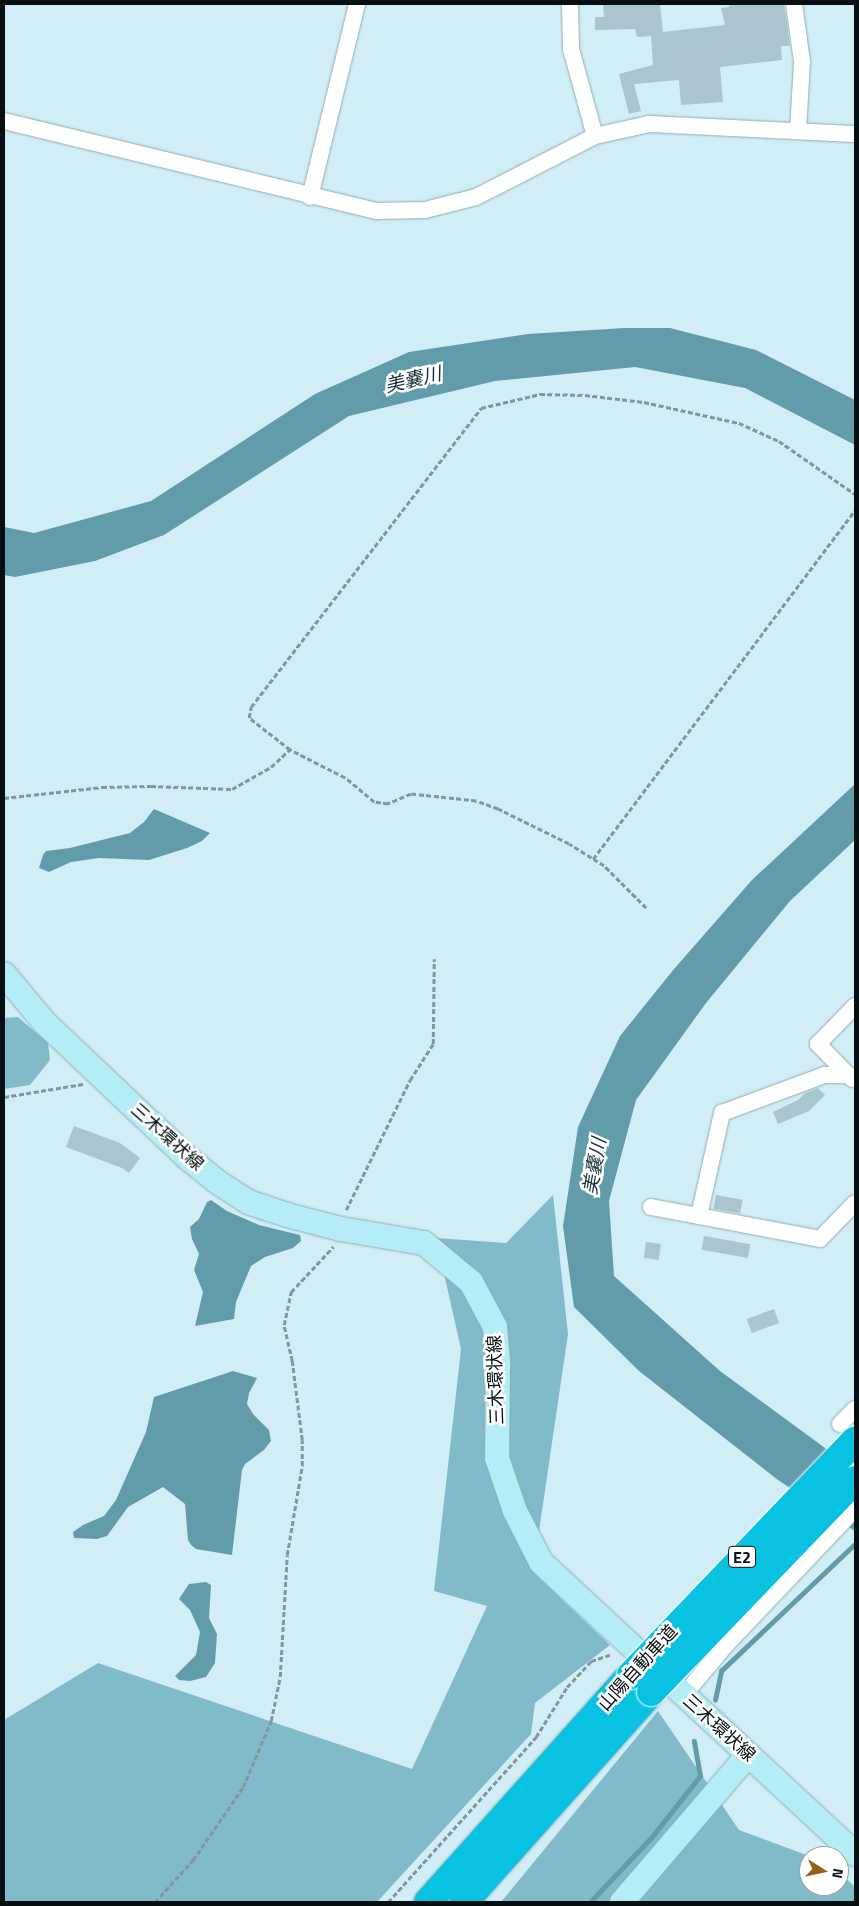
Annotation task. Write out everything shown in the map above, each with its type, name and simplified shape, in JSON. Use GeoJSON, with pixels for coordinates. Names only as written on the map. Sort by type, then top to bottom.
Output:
{"type":"FeatureCollection","features":[{"type":"Feature","properties":{"kind":"highway","name":"山陽自動車道"},"geometry":{"type":"LineString","coordinates":[[464,1902],[848,1433]]}},
{"type":"Feature","properties":{"kind":"highway","name":"山陽自動車道"},"geometry":{"type":"LineString","coordinates":[[428,1902],[641,1684],[855,1480]]}},
{"type":"Feature","properties":{"kind":"main road","name":"三木環状線"},"geometry":{"type":"LineString","coordinates":[[4,974],[45,1023],[189,1160],[248,1202],[341,1229],[424,1243],[471,1282],[495,1328],[498,1365],[497,1458],[515,1512],[541,1562],[855,1854]]}},
{"type":"Feature","properties":{"kind":"main road"},"geometry":{"type":"LineString","coordinates":[[622,1902],[748,1755]]}},
{"type":"Feature","properties":{"kind":"street"},"geometry":{"type":"LineString","coordinates":[[310,197],[357,4]]}},
{"type":"Feature","properties":{"kind":"street"},"geometry":{"type":"LineString","coordinates":[[570,4],[571,49],[595,136]]}},
{"type":"Feature","properties":{"kind":"street"},"geometry":{"type":"LineString","coordinates":[[794,4],[802,62],[798,131]]}},
{"type":"Feature","properties":{"kind":"street"},"geometry":{"type":"LineString","coordinates":[[4,121],[310,197],[377,211],[425,210],[476,197],[595,136],[649,124],[855,134]]}},
{"type":"Feature","properties":{"kind":"street"},"geometry":{"type":"LineString","coordinates":[[852,1079],[818,1044],[855,1006]]}},
{"type":"Feature","properties":{"kind":"street"},"geometry":{"type":"LineString","coordinates":[[698,1216],[722,1113],[825,1075],[852,1079]]}},
{"type":"Feature","properties":{"kind":"street"},"geometry":{"type":"LineString","coordinates":[[651,1208],[820,1239],[855,1203]]}},
{"type":"Feature","properties":{"kind":"street"},"geometry":{"type":"LineString","coordinates":[[848,1433],[855,1409]]}},
{"type":"Feature","properties":{"kind":"street"},"geometry":{"type":"LineString","coordinates":[[683,1696],[726,1645],[855,1509]]}},
{"type":"Feature","properties":{"kind":"path"},"geometry":{"type":"LineString","coordinates":[[646,908],[604,866],[498,808],[476,801],[411,794],[388,804],[374,802],[345,778],[290,750],[249,718],[250,707],[481,408],[540,394],[585,395],[644,402],[739,423],[779,441],[855,494]]}},
{"type":"Feature","properties":{"kind":"path"},"geometry":{"type":"LineString","coordinates":[[593,859],[855,510]]}},
{"type":"Feature","properties":{"kind":"path"},"geometry":{"type":"LineString","coordinates":[[4,798],[102,788],[151,786],[232,789],[271,767],[290,750]]}},
{"type":"Feature","properties":{"kind":"path"},"geometry":{"type":"LineString","coordinates":[[155,1902],[193,1860],[243,1787],[271,1721],[280,1677],[288,1555],[302,1466],[302,1440],[292,1361],[284,1325],[291,1292],[338,1241],[346,1209],[410,1080],[433,1044],[434,959]]}},
{"type":"Feature","properties":{"kind":"path"},"geometry":{"type":"LineString","coordinates":[[4,1097],[79,1087],[100,1075]]}},
{"type":"Feature","properties":{"kind":"path"},"geometry":{"type":"LineString","coordinates":[[388,1902],[536,1738],[567,1687],[591,1661],[620,1652],[630,1646]]}},
{"type":"Feature","properties":{"kind":"shaded area"},"geometry":{"type":"Polygon","coordinates":[[[18,1017],[48,1043],[50,1060],[30,1085],[4,1089],[4,1018],[18,1017]]]}},
{"type":"Feature","properties":{"kind":"shaded area"},"geometry":{"type":"Polygon","coordinates":[[[553,1195],[568,1334],[533,1572],[610,1645],[535,1703],[531,1734],[377,1902],[4,1902],[4,1720],[98,1663],[412,1769],[487,1606],[434,1591],[461,1349],[436,1238],[506,1243],[553,1195]]]}},
{"type":"Feature","properties":{"kind":"shaded area"},"geometry":{"type":"Polygon","coordinates":[[[658,1711],[739,1830],[799,1852],[799,1896],[849,1896],[849,1881],[855,1887],[855,1902],[501,1902],[658,1711]]]}},
{"type":"Feature","properties":{"kind":"water","name":"美嚢川"},"geometry":{"type":"Polygon","coordinates":[[[625,328],[670,328],[756,350],[855,400],[855,445],[745,388],[635,367],[495,381],[349,416],[164,535],[95,561],[15,577],[4,575],[4,527],[34,533],[151,501],[315,394],[409,352],[528,334],[625,328]]]}},
{"type":"Feature","properties":{"kind":"water","name":"美嚢川"},"geometry":{"type":"Polygon","coordinates":[[[855,784],[855,840],[790,901],[706,1003],[636,1100],[609,1201],[614,1276],[720,1371],[855,1470],[855,1531],[778,1480],[639,1371],[574,1307],[563,1226],[578,1127],[620,1036],[674,969],[752,880],[855,784]]]}},
{"type":"Feature","properties":{"kind":"water"},"geometry":{"type":"Polygon","coordinates":[[[154,809],[210,833],[202,841],[187,848],[149,860],[99,858],[71,862],[49,872],[39,868],[46,851],[70,848],[130,833],[144,822],[154,809]]]}},
{"type":"Feature","properties":{"kind":"water"},"geometry":{"type":"Polygon","coordinates":[[[211,1200],[227,1211],[259,1225],[300,1235],[301,1241],[293,1248],[265,1257],[251,1266],[236,1302],[234,1319],[195,1326],[203,1292],[194,1270],[199,1254],[192,1239],[190,1227],[199,1219],[207,1202],[211,1200]]]}},
{"type":"Feature","properties":{"kind":"water"},"geometry":{"type":"Polygon","coordinates":[[[233,1371],[257,1378],[249,1393],[247,1404],[253,1414],[269,1430],[271,1441],[264,1450],[245,1464],[242,1470],[232,1555],[196,1549],[191,1545],[188,1540],[185,1504],[163,1487],[128,1507],[107,1536],[97,1539],[74,1538],[73,1532],[83,1525],[104,1516],[116,1500],[146,1432],[154,1397],[233,1371]]]}},
{"type":"Feature","properties":{"kind":"water"},"geometry":{"type":"Polygon","coordinates":[[[206,1582],[211,1585],[209,1618],[217,1634],[215,1663],[206,1677],[190,1681],[179,1680],[175,1676],[196,1655],[200,1632],[190,1610],[179,1599],[189,1584],[206,1582]]]}},
{"type":"Feature","properties":{"kind":"building"},"geometry":{"type":"Polygon","coordinates":[[[603,4],[660,4],[663,32],[725,25],[721,8],[729,7],[729,4],[784,4],[790,46],[781,46],[782,60],[720,67],[723,102],[681,105],[679,80],[634,84],[641,111],[629,114],[619,74],[653,65],[651,36],[637,37],[635,29],[595,30],[595,17],[604,17],[603,4]]]}},
{"type":"Feature","properties":{"kind":"building"},"geometry":{"type":"Polygon","coordinates":[[[818,1088],[825,1095],[809,1111],[778,1124],[773,1112],[798,1100],[805,1093],[818,1088]]]}},
{"type":"Feature","properties":{"kind":"building"},"geometry":{"type":"Polygon","coordinates":[[[74,1126],[120,1143],[140,1158],[129,1173],[122,1168],[66,1147],[74,1126]]]}},
{"type":"Feature","properties":{"kind":"building"},"geometry":{"type":"Polygon","coordinates":[[[716,1195],[743,1200],[740,1213],[714,1209],[716,1195]]]}},
{"type":"Feature","properties":{"kind":"building"},"geometry":{"type":"Polygon","coordinates":[[[704,1236],[750,1244],[748,1258],[702,1250],[704,1236]]]}},
{"type":"Feature","properties":{"kind":"building"},"geometry":{"type":"Polygon","coordinates":[[[646,1242],[661,1244],[659,1260],[644,1258],[646,1242]]]}},
{"type":"Feature","properties":{"kind":"building"},"geometry":{"type":"Polygon","coordinates":[[[774,1309],[779,1323],[752,1333],[747,1319],[774,1309]]]}},
{"type":"Feature","properties":{"kind":"waterway"},"geometry":{"type":"LineString","coordinates":[[715,1700],[721,1671],[855,1544]]}},
{"type":"Feature","properties":{"kind":"waterway"},"geometry":{"type":"LineString","coordinates":[[590,1902],[651,1838],[700,1776],[694,1742]]}}]}
